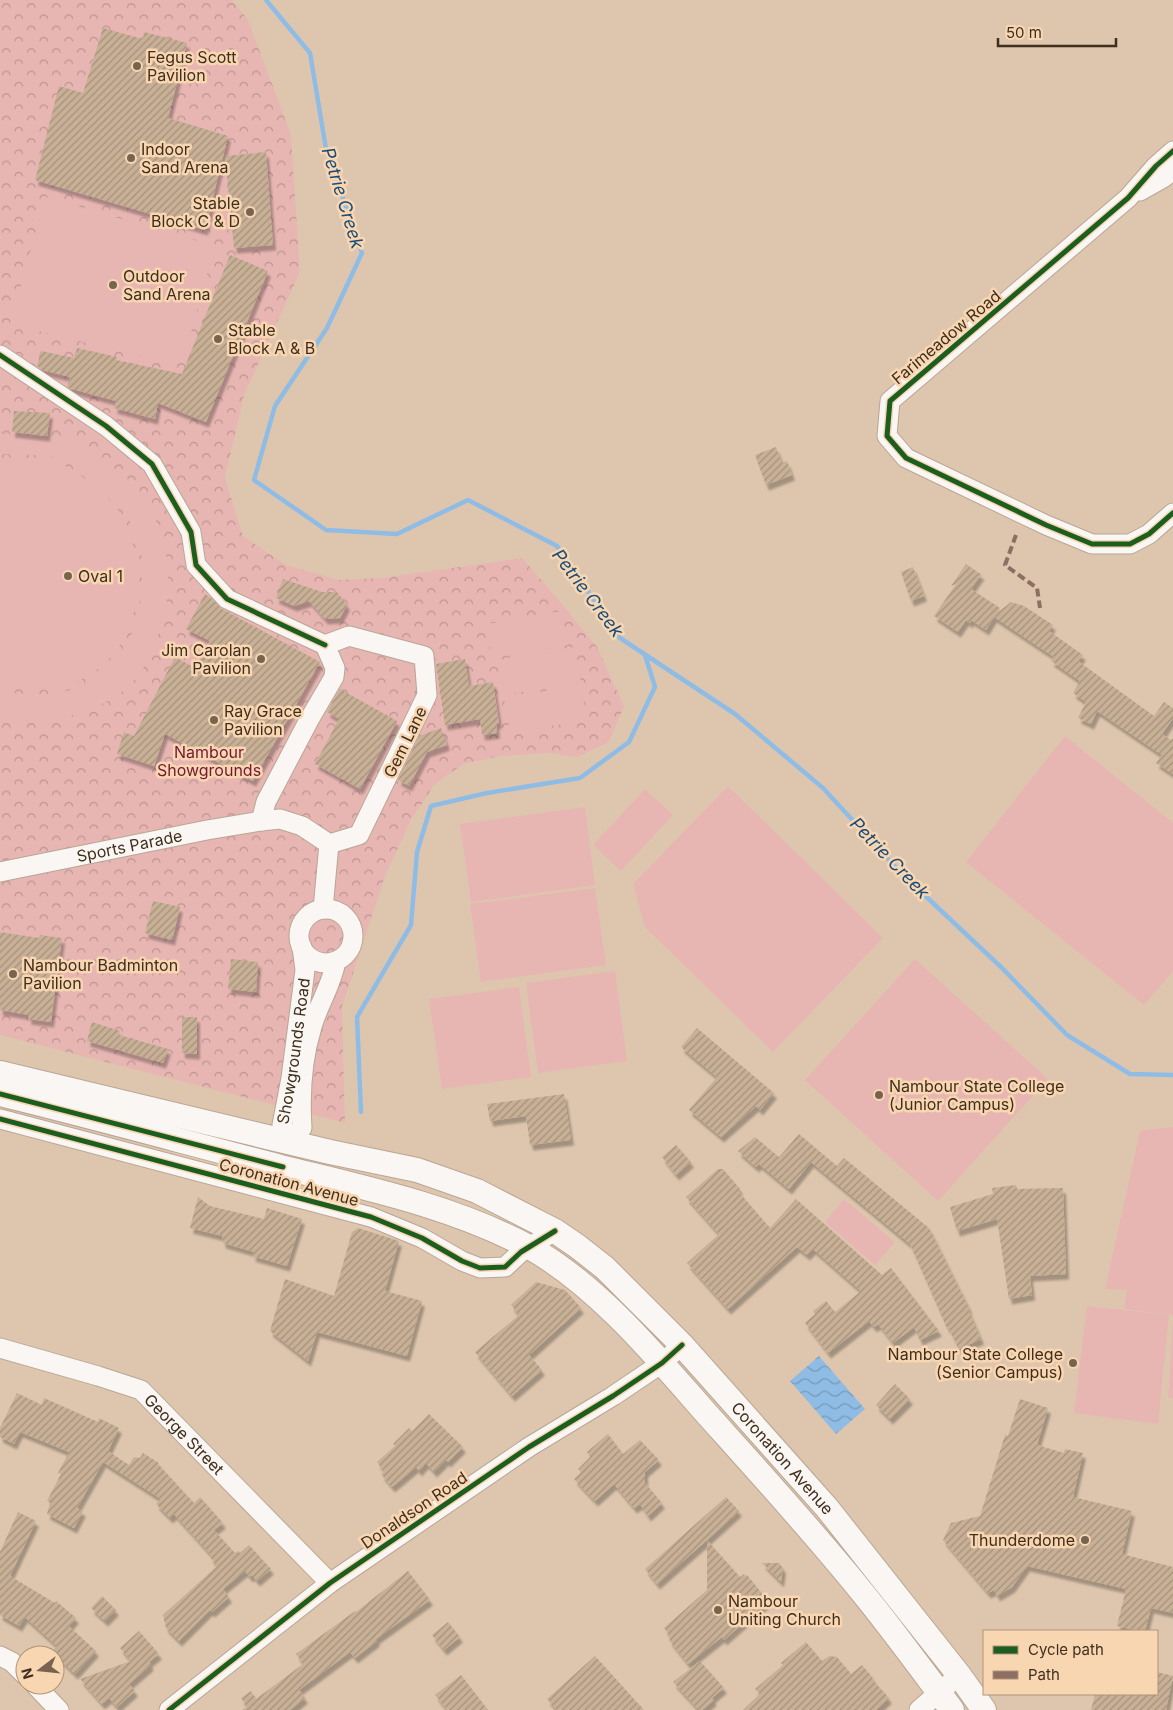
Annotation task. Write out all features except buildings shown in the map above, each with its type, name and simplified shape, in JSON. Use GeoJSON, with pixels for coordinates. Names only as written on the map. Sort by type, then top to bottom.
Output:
{"type":"FeatureCollection","features":[{"type":"Feature","properties":{"kind":"main road","name":"Coronation Avenue"},"geometry":{"type":"LineString","coordinates":[[0,1073],[417,1170],[477,1191],[578,1246],[605,1268],[682,1345],[827,1508],[960,1675],[984,1710]]}},
{"type":"Feature","properties":{"kind":"main road","name":"Coronation Avenue"},"geometry":{"type":"LineString","coordinates":[[0,1094],[415,1201],[486,1228],[529,1247],[557,1264],[606,1305],[662,1363],[787,1503],[862,1592],[945,1701]]}},
{"type":"Feature","properties":{"kind":"street","name":"Farimeadow Road"},"geometry":{"type":"LineString","coordinates":[[1173,151],[1156,166],[1128,198],[890,401],[887,436],[906,458],[1046,525],[1092,544],[1130,544],[1149,534],[1173,514]]}},
{"type":"Feature","properties":{"kind":"street"},"geometry":{"type":"LineString","coordinates":[[1128,198],[1164,178],[1173,170]]}},
{"type":"Feature","properties":{"kind":"street"},"geometry":{"type":"LineString","coordinates":[[0,355],[106,426],[152,464],[191,532],[196,565],[227,599],[324,645],[335,668],[334,677],[266,802],[261,821],[280,819],[302,826],[329,844],[323,909]]}},
{"type":"Feature","properties":{"kind":"street","name":"Gem Lane"},"geometry":{"type":"LineString","coordinates":[[324,645],[349,636],[424,656],[427,695],[359,835],[329,844]]}},
{"type":"Feature","properties":{"kind":"street","name":"Sports Parade"},"geometry":{"type":"LineString","coordinates":[[0,872],[261,821]]}},
{"type":"Feature","properties":{"kind":"street"},"geometry":{"type":"LineString","coordinates":[[323,909],[340,912],[351,925],[353,942],[344,957],[336,961],[320,962],[307,954],[302,948],[300,931],[303,923],[314,912],[323,909]]}},
{"type":"Feature","properties":{"kind":"street","name":"Showgrounds Road"},"geometry":{"type":"LineString","coordinates":[[302,948],[305,970],[291,1078],[282,1125],[288,1141],[302,1128],[301,1112],[305,1059],[312,1027],[334,973],[336,961]]}},
{"type":"Feature","properties":{"kind":"street","name":"Coronation Avenue"},"geometry":{"type":"LineString","coordinates":[[0,1119],[371,1217],[422,1238],[462,1261],[480,1268],[505,1267],[529,1247],[555,1232]]}},
{"type":"Feature","properties":{"kind":"street"},"geometry":{"type":"LineString","coordinates":[[283,1167],[288,1141]]}},
{"type":"Feature","properties":{"kind":"street","name":"Donaldson Road"},"geometry":{"type":"LineString","coordinates":[[169,1710],[330,1583],[528,1447],[613,1396],[662,1363],[682,1345]]}},
{"type":"Feature","properties":{"kind":"street","name":"George Street"},"geometry":{"type":"LineString","coordinates":[[0,1348],[141,1390],[330,1583]]}},
{"type":"Feature","properties":{"kind":"street"},"geometry":{"type":"LineString","coordinates":[[0,1656],[15,1665]]}},
{"type":"Feature","properties":{"kind":"street"},"geometry":{"type":"LineString","coordinates":[[919,1710],[945,1701],[960,1675]]}},
{"type":"Feature","properties":{"kind":"street"},"geometry":{"type":"LineString","coordinates":[[45,1695],[59,1710]]}},
{"type":"Feature","properties":{"kind":"green space","name":"Nambour Showgrounds"},"geometry":{"type":"Polygon","coordinates":[[[0,0],[232,0],[248,20],[291,135],[300,272],[244,395],[225,478],[243,536],[286,565],[339,580],[382,578],[522,558],[597,647],[624,706],[609,742],[577,757],[550,753],[500,756],[463,764],[435,784],[411,820],[385,876],[342,1007],[345,1123],[0,1035],[0,0]]]}},
{"type":"Feature","properties":{"kind":"green space","name":"Outdoor Sand Arena"},"geometry":{"type":"Polygon","coordinates":[[[46,197],[215,246],[187,347],[173,357],[159,361],[10,324],[46,197]]]}},
{"type":"Feature","properties":{"kind":"green space"},"geometry":{"type":"Polygon","coordinates":[[[0,434],[61,438],[83,446],[97,455],[139,490],[150,508],[164,545],[168,583],[167,602],[163,622],[148,661],[136,678],[122,691],[91,709],[73,715],[37,719],[0,714],[0,690],[38,695],[63,692],[87,684],[109,668],[119,657],[126,645],[137,619],[142,591],[140,551],[133,528],[122,508],[114,497],[99,484],[77,468],[53,457],[0,454],[0,434]]]}},
{"type":"Feature","properties":{"kind":"green space","name":"Oval 1"},"geometry":{"type":"Polygon","coordinates":[[[0,458],[48,460],[69,468],[108,498],[122,515],[131,534],[137,565],[138,584],[132,621],[114,653],[101,667],[76,683],[63,688],[36,690],[0,685],[0,458]]]}},
{"type":"Feature","properties":{"kind":"green space"},"geometry":{"type":"Polygon","coordinates":[[[562,611],[568,645],[492,658],[486,624],[562,611]]]}},
{"type":"Feature","properties":{"kind":"green space"},"geometry":{"type":"Polygon","coordinates":[[[575,647],[581,682],[504,695],[498,660],[575,647]]]}},
{"type":"Feature","properties":{"kind":"green space"},"geometry":{"type":"Polygon","coordinates":[[[581,685],[587,720],[510,733],[504,698],[581,685]]]}},
{"type":"Feature","properties":{"kind":"green space"},"geometry":{"type":"Polygon","coordinates":[[[1065,736],[1173,823],[1173,971],[1144,1005],[966,862],[1065,736]]]}},
{"type":"Feature","properties":{"kind":"green space"},"geometry":{"type":"Polygon","coordinates":[[[728,786],[883,938],[773,1052],[645,927],[633,884],[728,786]]]}},
{"type":"Feature","properties":{"kind":"green space"},"geometry":{"type":"Polygon","coordinates":[[[645,789],[673,815],[621,871],[593,845],[645,789]]]}},
{"type":"Feature","properties":{"kind":"green space"},"geometry":{"type":"Polygon","coordinates":[[[585,807],[595,885],[471,902],[460,824],[585,807]]]}},
{"type":"Feature","properties":{"kind":"green space"},"geometry":{"type":"Polygon","coordinates":[[[595,888],[606,965],[481,982],[470,904],[595,888]]]}},
{"type":"Feature","properties":{"kind":"green space"},"geometry":{"type":"Polygon","coordinates":[[[915,959],[1048,1079],[938,1201],[805,1080],[915,959]]]}},
{"type":"Feature","properties":{"kind":"green space"},"geometry":{"type":"Polygon","coordinates":[[[615,971],[627,1061],[538,1073],[526,983],[615,971]]]}},
{"type":"Feature","properties":{"kind":"green space"},"geometry":{"type":"Polygon","coordinates":[[[519,987],[531,1077],[442,1089],[429,999],[519,987]]]}},
{"type":"Feature","properties":{"kind":"green space"},"geometry":{"type":"Polygon","coordinates":[[[1173,1127],[1173,1315],[1124,1309],[1127,1290],[1105,1289],[1140,1131],[1173,1127]]]}},
{"type":"Feature","properties":{"kind":"green space"},"geometry":{"type":"Polygon","coordinates":[[[844,1199],[895,1242],[875,1265],[825,1222],[844,1199]]]}},
{"type":"Feature","properties":{"kind":"green space"},"geometry":{"type":"Polygon","coordinates":[[[1087,1306],[1169,1315],[1158,1424],[1074,1413],[1087,1306]]]}},
{"type":"Feature","properties":{"kind":"green space"},"geometry":{"type":"Polygon","coordinates":[[[1173,1319],[1173,1398],[1168,1398],[1173,1319]]]}},
{"type":"Feature","properties":{"kind":"water"},"geometry":{"type":"Polygon","coordinates":[[[819,1356],[865,1409],[836,1434],[790,1381],[819,1356]]]}},
{"type":"Feature","properties":{"kind":"waterway","name":"Petrie Creek"},"geometry":{"type":"LineString","coordinates":[[266,0],[310,53],[326,149],[362,253],[327,328],[275,406],[254,480],[326,530],[397,534],[468,500],[557,546],[620,638],[735,714],[823,788],[902,874],[1002,968],[1067,1035],[1130,1074],[1173,1075]]}},
{"type":"Feature","properties":{"kind":"waterway"},"geometry":{"type":"LineString","coordinates":[[361,1112],[357,1017],[411,925],[417,852],[431,806],[487,793],[580,778],[629,742],[655,687],[645,655]]}},
{"type":"Feature","properties":{"kind":"marked path"},"geometry":{"type":"LineString","coordinates":[[1016,535],[1005,565],[1037,588],[1040,608]]}},
{"type":"Feature","properties":{"kind":"cycle path"},"geometry":{"type":"LineString","coordinates":[[1173,151],[1156,166],[1128,198],[890,401],[887,436],[906,458],[1046,525],[1092,544],[1130,544],[1149,534],[1173,513]]}},
{"type":"Feature","properties":{"kind":"cycle path"},"geometry":{"type":"LineString","coordinates":[[0,355],[106,426],[152,464],[191,532],[196,565],[227,599],[325,645]]}},
{"type":"Feature","properties":{"kind":"cycle path"},"geometry":{"type":"LineString","coordinates":[[0,1094],[283,1167]]}},
{"type":"Feature","properties":{"kind":"cycle path"},"geometry":{"type":"LineString","coordinates":[[0,1119],[371,1217],[422,1238],[462,1261],[480,1268],[505,1267],[521,1252],[555,1231]]}},
{"type":"Feature","properties":{"kind":"cycle path"},"geometry":{"type":"LineString","coordinates":[[169,1710],[330,1583],[529,1447],[613,1396],[662,1363],[682,1345]]}},
{"type":"Feature","properties":{"kind":"place","name":"Fegus Scott Pavilion"},"geometry":{"type":"Point","coordinates":[137,66]}},
{"type":"Feature","properties":{"kind":"place","name":"Indoor Sand Arena"},"geometry":{"type":"Point","coordinates":[131,158]}},
{"type":"Feature","properties":{"kind":"place","name":"Stable Block C & D"},"geometry":{"type":"Point","coordinates":[250,212]}},
{"type":"Feature","properties":{"kind":"place","name":"Outdoor Sand Arena"},"geometry":{"type":"Point","coordinates":[113,285]}},
{"type":"Feature","properties":{"kind":"place","name":"Stable Block A & B"},"geometry":{"type":"Point","coordinates":[218,339]}},
{"type":"Feature","properties":{"kind":"place","name":"Oval 1"},"geometry":{"type":"Point","coordinates":[68,576]}},
{"type":"Feature","properties":{"kind":"place","name":"Jim Carolan Pavilion"},"geometry":{"type":"Point","coordinates":[261,659]}},
{"type":"Feature","properties":{"kind":"place","name":"Ray Grace Pavilion"},"geometry":{"type":"Point","coordinates":[214,720]}},
{"type":"Feature","properties":{"kind":"place","name":"Nambour Badminton Pavilion"},"geometry":{"type":"Point","coordinates":[13,974]}},
{"type":"Feature","properties":{"kind":"place","name":"Nambour State College (Junior Campus)"},"geometry":{"type":"Point","coordinates":[879,1095]}},
{"type":"Feature","properties":{"kind":"place","name":"Nambour State College (Senior Campus)"},"geometry":{"type":"Point","coordinates":[1073,1363]}},
{"type":"Feature","properties":{"kind":"place","name":"Thunderdome"},"geometry":{"type":"Point","coordinates":[1085,1540]}},
{"type":"Feature","properties":{"kind":"place","name":"Nambour Uniting Church"},"geometry":{"type":"Point","coordinates":[718,1610]}}]}
